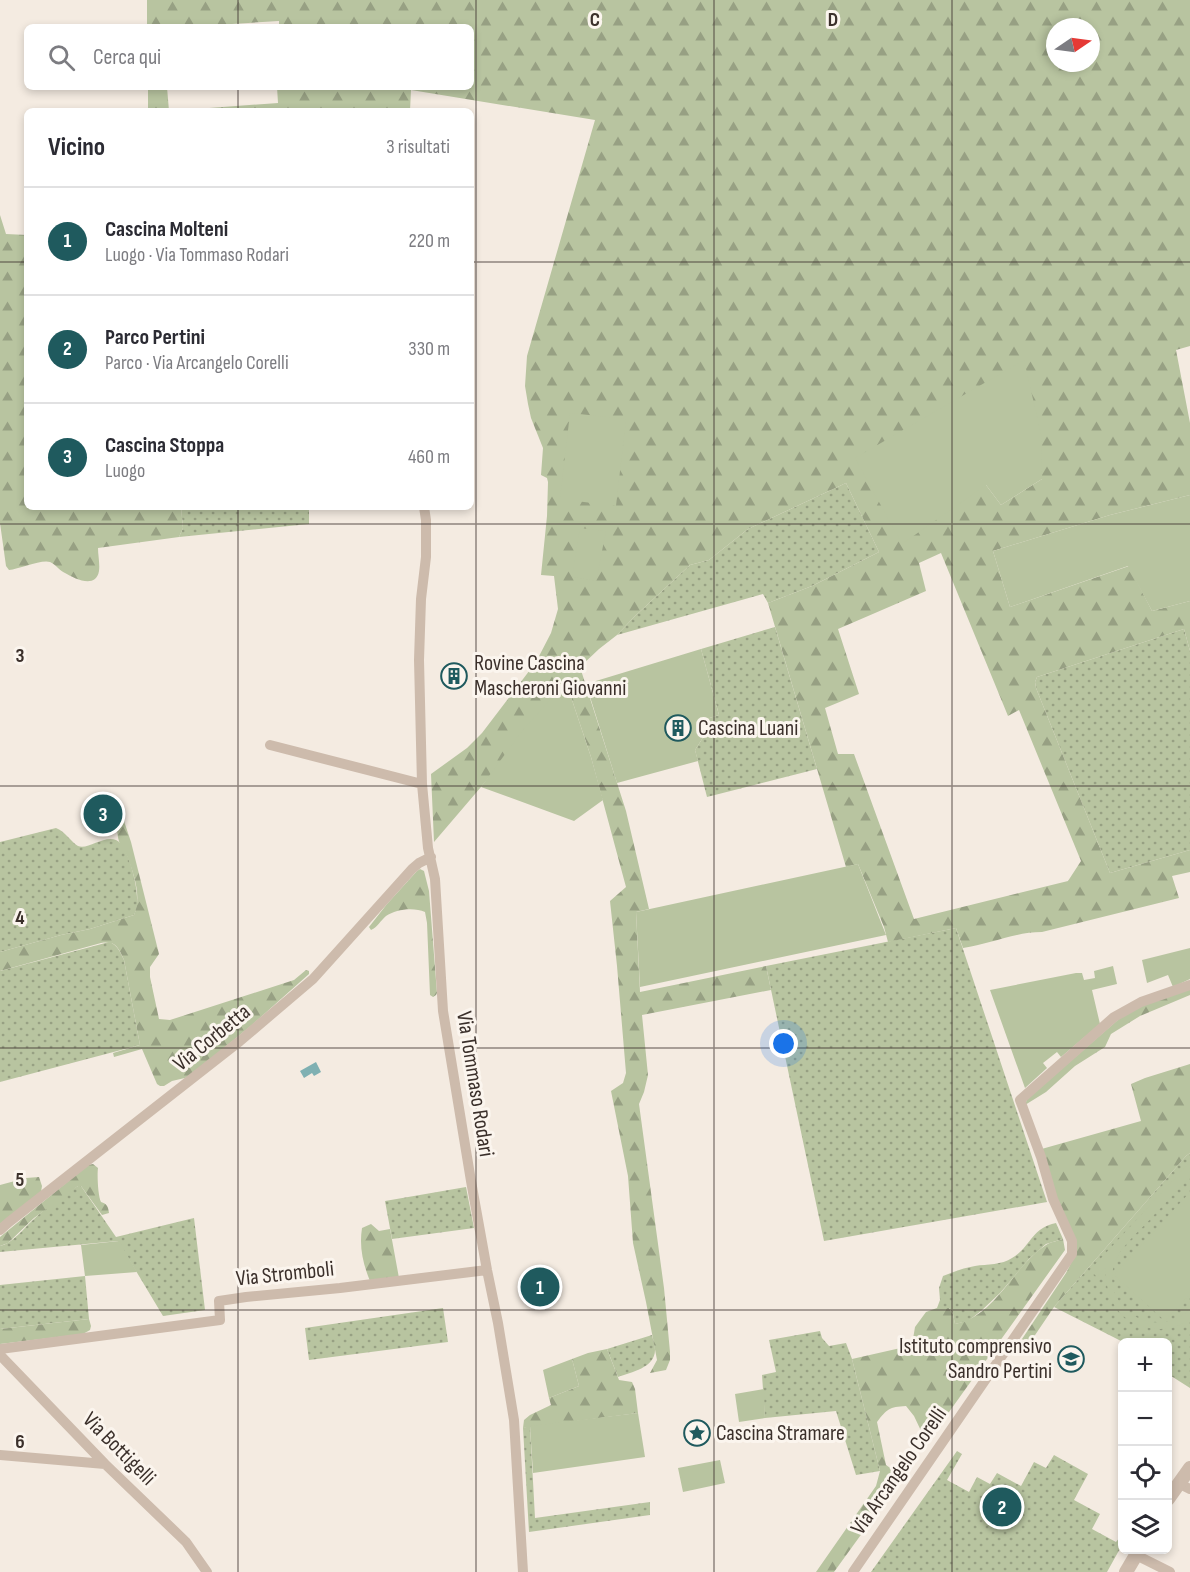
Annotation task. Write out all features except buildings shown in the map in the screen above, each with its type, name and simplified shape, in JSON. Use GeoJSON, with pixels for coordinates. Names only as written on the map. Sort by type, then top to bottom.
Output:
{"type":"FeatureCollection","features":[{"type":"Feature","properties":{"kind":"street","name":"Via Tommaso Rodari"},"geometry":{"type":"LineString","coordinates":[[424,510],[426,557],[418,660],[422,784],[435,879],[443,1011],[486,1270],[498,1323],[514,1420],[523,1572]]}},
{"type":"Feature","properties":{"kind":"street"},"geometry":{"type":"LineString","coordinates":[[270,745],[422,784]]}},
{"type":"Feature","properties":{"kind":"street","name":"Via Corbetta"},"geometry":{"type":"LineString","coordinates":[[0,1230],[240,1041],[313,979],[412,869],[431,857]]}},
{"type":"Feature","properties":{"kind":"street","name":"Via Arcangelo Corelli"},"geometry":{"type":"LineString","coordinates":[[853,1572],[1072,1254],[1072,1241],[1053,1199],[1041,1157],[1020,1100],[1114,1017],[1141,1002],[1190,985]]}},
{"type":"Feature","properties":{"kind":"street","name":"Via Stromboli"},"geometry":{"type":"LineString","coordinates":[[0,1348],[220,1320],[219,1301],[237,1298],[486,1270]]}},
{"type":"Feature","properties":{"kind":"street","name":"Via Bottigelli"},"geometry":{"type":"LineString","coordinates":[[0,1355],[105,1464],[186,1542],[207,1572]]}},
{"type":"Feature","properties":{"kind":"street"},"geometry":{"type":"LineString","coordinates":[[0,1455],[105,1464]]}},
{"type":"Feature","properties":{"kind":"street"},"geometry":{"type":"LineString","coordinates":[[1172,1495],[1184,1486],[1190,1468]]}},
{"type":"Feature","properties":{"kind":"street"},"geometry":{"type":"LineString","coordinates":[[1126,1572],[1136,1554]]}},
{"type":"Feature","properties":{"kind":"street"},"geometry":{"type":"LineString","coordinates":[[1140,1554],[1170,1572]]}},
{"type":"Feature","properties":{"kind":"green space"},"geometry":{"type":"Polygon","coordinates":[[[147,0],[1190,0],[1190,346],[1176,350],[1190,423],[1190,495],[1110,515],[993,551],[1010,607],[1129,566],[1152,611],[1190,601],[1190,651],[1184,629],[1037,677],[1035,682],[1110,873],[1190,850],[1190,872],[1172,876],[1179,898],[1042,932],[1022,934],[963,948],[956,928],[888,942],[858,864],[846,867],[768,603],[812,586],[879,552],[846,483],[748,529],[709,560],[690,565],[580,667],[626,811],[649,909],[636,912],[640,992],[766,966],[771,990],[642,1015],[648,1075],[639,1104],[664,1288],[670,1352],[666,1370],[650,1373],[657,1360],[633,1243],[628,1176],[611,1091],[623,1083],[626,1073],[610,901],[626,887],[591,757],[566,682],[434,842],[431,774],[467,748],[482,733],[536,662],[551,633],[558,609],[554,576],[541,575],[548,482],[547,478],[541,475],[543,448],[531,418],[525,386],[527,356],[595,120],[411,90],[474,90],[474,24],[279,24],[279,21],[232,24],[147,24],[147,0]],[[1042,479],[986,485],[1001,505],[1042,479]],[[941,553],[919,563],[926,591],[838,629],[859,694],[825,708],[838,754],[854,754],[914,919],[1068,881],[1081,861],[1019,710],[1008,716],[941,553]]]}},
{"type":"Feature","properties":{"kind":"green space"},"geometry":{"type":"Polygon","coordinates":[[[148,90],[167,90],[169,108],[148,108],[148,90]]]}},
{"type":"Feature","properties":{"kind":"green space"},"geometry":{"type":"Polygon","coordinates":[[[277,90],[411,90],[410,108],[210,108],[278,103],[277,90]]]}},
{"type":"Feature","properties":{"kind":"green space"},"geometry":{"type":"Polygon","coordinates":[[[0,215],[6,234],[24,235],[24,510],[181,510],[183,528],[179,537],[98,548],[99,571],[94,580],[85,581],[74,578],[46,561],[9,570],[6,566],[0,523],[0,215]]]}},
{"type":"Feature","properties":{"kind":"green space"},"geometry":{"type":"Polygon","coordinates":[[[1024,360],[1041,434],[1042,479],[1001,505],[986,485],[902,544],[855,458],[1024,360]]]}},
{"type":"Feature","properties":{"kind":"green space"},"geometry":{"type":"Polygon","coordinates":[[[570,413],[626,419],[616,506],[560,499],[570,413]]]}},
{"type":"Feature","properties":{"kind":"green space"},"geometry":{"type":"Polygon","coordinates":[[[846,483],[879,552],[812,586],[768,603],[763,594],[617,635],[690,565],[709,560],[748,529],[846,483]]]}},
{"type":"Feature","properties":{"kind":"green space"},"geometry":{"type":"Polygon","coordinates":[[[1190,495],[1190,601],[1152,611],[1128,566],[1010,607],[993,551],[1110,515],[1190,495]]]}},
{"type":"Feature","properties":{"kind":"green space"},"geometry":{"type":"Polygon","coordinates":[[[181,510],[309,510],[309,524],[179,537],[183,528],[181,510]]]}},
{"type":"Feature","properties":{"kind":"green space"},"geometry":{"type":"Polygon","coordinates":[[[580,528],[606,531],[596,581],[572,577],[580,528]]]}},
{"type":"Feature","properties":{"kind":"green space"},"geometry":{"type":"Polygon","coordinates":[[[775,627],[817,769],[707,797],[695,750],[704,736],[700,721],[719,715],[701,649],[775,627]]]}},
{"type":"Feature","properties":{"kind":"green space"},"geometry":{"type":"Polygon","coordinates":[[[1184,629],[1190,651],[1190,850],[1110,873],[1035,682],[1037,677],[1184,629]]]}},
{"type":"Feature","properties":{"kind":"green space"},"geometry":{"type":"Polygon","coordinates":[[[701,649],[719,715],[700,721],[704,736],[695,750],[698,761],[617,783],[586,684],[701,649]]]}},
{"type":"Feature","properties":{"kind":"green space"},"geometry":{"type":"Polygon","coordinates":[[[566,682],[603,800],[574,821],[481,787],[522,731],[566,682]]]}},
{"type":"Feature","properties":{"kind":"green space"},"geometry":{"type":"Polygon","coordinates":[[[120,817],[123,818],[131,842],[159,954],[150,967],[150,977],[159,1019],[170,1020],[294,980],[306,970],[309,971],[309,974],[253,1024],[189,1077],[172,1081],[164,1086],[157,1084],[142,1049],[114,1057],[113,1053],[140,1045],[124,960],[116,946],[101,943],[0,971],[0,952],[134,915],[137,901],[136,886],[127,856],[118,838],[117,820],[120,817]]]}},
{"type":"Feature","properties":{"kind":"green space"},"geometry":{"type":"Polygon","coordinates":[[[56,828],[82,847],[106,839],[120,843],[128,857],[135,883],[137,906],[135,913],[90,929],[0,952],[0,842],[56,828]]]}},
{"type":"Feature","properties":{"kind":"green space"},"geometry":{"type":"Polygon","coordinates":[[[858,864],[886,935],[640,987],[636,912],[858,864]]]}},
{"type":"Feature","properties":{"kind":"green space"},"geometry":{"type":"Polygon","coordinates":[[[420,869],[424,871],[429,891],[437,993],[433,997],[430,995],[425,912],[400,910],[386,916],[373,929],[369,927],[420,869]]]}},
{"type":"Feature","properties":{"kind":"green space"},"geometry":{"type":"Polygon","coordinates":[[[956,928],[1047,1202],[824,1241],[766,966],[956,928]]]}},
{"type":"Feature","properties":{"kind":"green space"},"geometry":{"type":"Polygon","coordinates":[[[109,942],[117,947],[124,960],[140,1045],[0,1082],[0,971],[109,942]]]}},
{"type":"Feature","properties":{"kind":"green space"},"geometry":{"type":"Polygon","coordinates":[[[1190,948],[1190,979],[1173,987],[1168,975],[1147,983],[1142,960],[1190,948]]]}},
{"type":"Feature","properties":{"kind":"green space"},"geometry":{"type":"Polygon","coordinates":[[[1113,966],[1117,984],[1092,990],[1100,1024],[1061,1057],[1057,1052],[1043,1063],[1047,1068],[1025,1088],[990,990],[1076,973],[1082,973],[1084,980],[1095,978],[1094,971],[1113,966]]]}},
{"type":"Feature","properties":{"kind":"green space"},"geometry":{"type":"Polygon","coordinates":[[[1190,987],[1190,995],[1140,1016],[1111,1034],[1105,1047],[1075,1066],[1046,1092],[1025,1105],[1027,1099],[1127,1012],[1190,987]]]}},
{"type":"Feature","properties":{"kind":"green space"},"geometry":{"type":"Polygon","coordinates":[[[1190,1064],[1190,1153],[1054,1307],[1029,1344],[1022,1339],[1071,1263],[1072,1241],[1038,1150],[1141,1121],[1131,1084],[1190,1064]]]}},
{"type":"Feature","properties":{"kind":"green space"},"geometry":{"type":"Polygon","coordinates":[[[1190,1153],[1190,1388],[1172,1377],[1172,1338],[1118,1339],[1054,1307],[1190,1153]]]}},
{"type":"Feature","properties":{"kind":"green space"},"geometry":{"type":"Polygon","coordinates":[[[1190,1162],[1190,1178],[1126,1245],[1114,1265],[1112,1281],[1116,1296],[1135,1316],[1148,1321],[1163,1322],[1177,1318],[1190,1309],[1190,1318],[1180,1325],[1164,1329],[1136,1324],[1118,1311],[1112,1302],[1106,1280],[1106,1267],[1097,1277],[1090,1270],[1190,1162]]]}},
{"type":"Feature","properties":{"kind":"green space"},"geometry":{"type":"Polygon","coordinates":[[[93,1164],[98,1168],[100,1199],[107,1206],[109,1213],[102,1215],[81,1186],[78,1186],[34,1218],[8,1243],[0,1246],[0,1237],[88,1165],[93,1164]]]}},
{"type":"Feature","properties":{"kind":"green space"},"geometry":{"type":"Polygon","coordinates":[[[39,1177],[41,1192],[0,1224],[0,1185],[39,1177]]]}},
{"type":"Feature","properties":{"kind":"green space"},"geometry":{"type":"Polygon","coordinates":[[[81,1186],[116,1237],[194,1218],[205,1310],[163,1316],[118,1241],[0,1252],[0,1246],[14,1239],[48,1207],[81,1186]]]}},
{"type":"Feature","properties":{"kind":"green space"},"geometry":{"type":"Polygon","coordinates":[[[466,1187],[474,1228],[392,1239],[385,1201],[466,1187]]]}},
{"type":"Feature","properties":{"kind":"green space"},"geometry":{"type":"Polygon","coordinates":[[[1190,1192],[1190,1294],[1165,1321],[1114,1275],[1190,1192]]]}},
{"type":"Feature","properties":{"kind":"green space"},"geometry":{"type":"Polygon","coordinates":[[[1056,1223],[1063,1239],[1046,1244],[1029,1259],[1000,1293],[968,1321],[955,1324],[949,1308],[937,1308],[943,1276],[966,1268],[1008,1260],[1018,1254],[1041,1229],[1056,1223]]]}},
{"type":"Feature","properties":{"kind":"green space"},"geometry":{"type":"Polygon","coordinates":[[[371,1224],[379,1231],[390,1229],[399,1278],[370,1281],[361,1242],[362,1228],[371,1224]]]}},
{"type":"Feature","properties":{"kind":"green space"},"geometry":{"type":"Polygon","coordinates":[[[1063,1239],[1065,1250],[934,1433],[928,1437],[923,1435],[914,1416],[906,1406],[889,1410],[877,1422],[886,1465],[895,1473],[897,1485],[834,1572],[816,1572],[876,1486],[880,1471],[852,1359],[905,1347],[913,1339],[915,1327],[926,1312],[937,1308],[949,1308],[955,1324],[969,1319],[993,1301],[1034,1254],[1048,1244],[1063,1239]]]}},
{"type":"Feature","properties":{"kind":"green space"},"geometry":{"type":"Polygon","coordinates":[[[119,1241],[137,1272],[85,1276],[81,1245],[119,1241]]]}},
{"type":"Feature","properties":{"kind":"green space"},"geometry":{"type":"Polygon","coordinates":[[[85,1276],[89,1319],[0,1329],[0,1285],[85,1276]]]}},
{"type":"Feature","properties":{"kind":"green space"},"geometry":{"type":"Polygon","coordinates":[[[443,1308],[448,1342],[309,1360],[305,1328],[443,1308]]]}},
{"type":"Feature","properties":{"kind":"green space"},"geometry":{"type":"Polygon","coordinates":[[[89,1319],[90,1330],[83,1334],[0,1344],[0,1329],[89,1319]]]}},
{"type":"Feature","properties":{"kind":"green space"},"geometry":{"type":"Polygon","coordinates":[[[820,1331],[822,1338],[829,1346],[846,1343],[880,1471],[856,1475],[836,1411],[765,1418],[762,1375],[776,1372],[769,1340],[820,1331]]]}},
{"type":"Feature","properties":{"kind":"green space"},"geometry":{"type":"Polygon","coordinates":[[[652,1335],[655,1350],[651,1361],[641,1368],[618,1377],[607,1349],[652,1335]]]}},
{"type":"Feature","properties":{"kind":"green space"},"geometry":{"type":"Polygon","coordinates":[[[607,1349],[619,1380],[632,1382],[638,1413],[523,1428],[524,1420],[530,1415],[551,1405],[549,1398],[579,1386],[572,1359],[607,1349]]]}},
{"type":"Feature","properties":{"kind":"green space"},"geometry":{"type":"Polygon","coordinates":[[[572,1359],[579,1386],[549,1398],[543,1370],[572,1359]]]}},
{"type":"Feature","properties":{"kind":"green space"},"geometry":{"type":"Polygon","coordinates":[[[764,1389],[765,1418],[739,1422],[735,1394],[764,1389]]]}},
{"type":"Feature","properties":{"kind":"green space"},"geometry":{"type":"Polygon","coordinates":[[[638,1413],[645,1457],[533,1473],[530,1426],[638,1413]]]}},
{"type":"Feature","properties":{"kind":"green space"},"geometry":{"type":"Polygon","coordinates":[[[530,1426],[535,1518],[650,1502],[650,1515],[529,1532],[523,1428],[530,1426]]]}},
{"type":"Feature","properties":{"kind":"green space"},"geometry":{"type":"Polygon","coordinates":[[[957,1451],[962,1454],[947,1480],[969,1492],[977,1477],[990,1484],[997,1473],[1021,1486],[1034,1462],[1046,1468],[1054,1455],[1088,1474],[1074,1500],[1100,1514],[1092,1529],[1116,1542],[1118,1540],[1118,1552],[1107,1572],[871,1572],[957,1451]]]}},
{"type":"Feature","properties":{"kind":"green space"},"geometry":{"type":"Polygon","coordinates":[[[720,1460],[725,1483],[683,1492],[678,1468],[720,1460]]]}},
{"type":"Feature","properties":{"kind":"water"},"geometry":{"type":"Polygon","coordinates":[[[316,1062],[321,1072],[314,1076],[312,1073],[304,1078],[300,1071],[316,1062]]]}},
{"type":"Feature","properties":{"kind":"place","name":"Rovine Cascina Mascheroni Giovanni"},"geometry":{"type":"Point","coordinates":[454,676]}},
{"type":"Feature","properties":{"kind":"place","name":"Cascina Luani"},"geometry":{"type":"Point","coordinates":[678,728]}},
{"type":"Feature","properties":{"kind":"place","name":"Cascina Stoppa"},"geometry":{"type":"Point","coordinates":[103,814]}},
{"type":"Feature","properties":{"kind":"place","name":"Cascina Molteni"},"geometry":{"type":"Point","coordinates":[540,1287]}},
{"type":"Feature","properties":{"kind":"place","name":"Istituto comprensivo Sandro Pertini"},"geometry":{"type":"Point","coordinates":[1071,1359]}},
{"type":"Feature","properties":{"kind":"place","name":"Cascina Stramare"},"geometry":{"type":"Point","coordinates":[697,1433]}},
{"type":"Feature","properties":{"kind":"place","name":"Parco Pertini"},"geometry":{"type":"Point","coordinates":[1002,1507]}}]}
